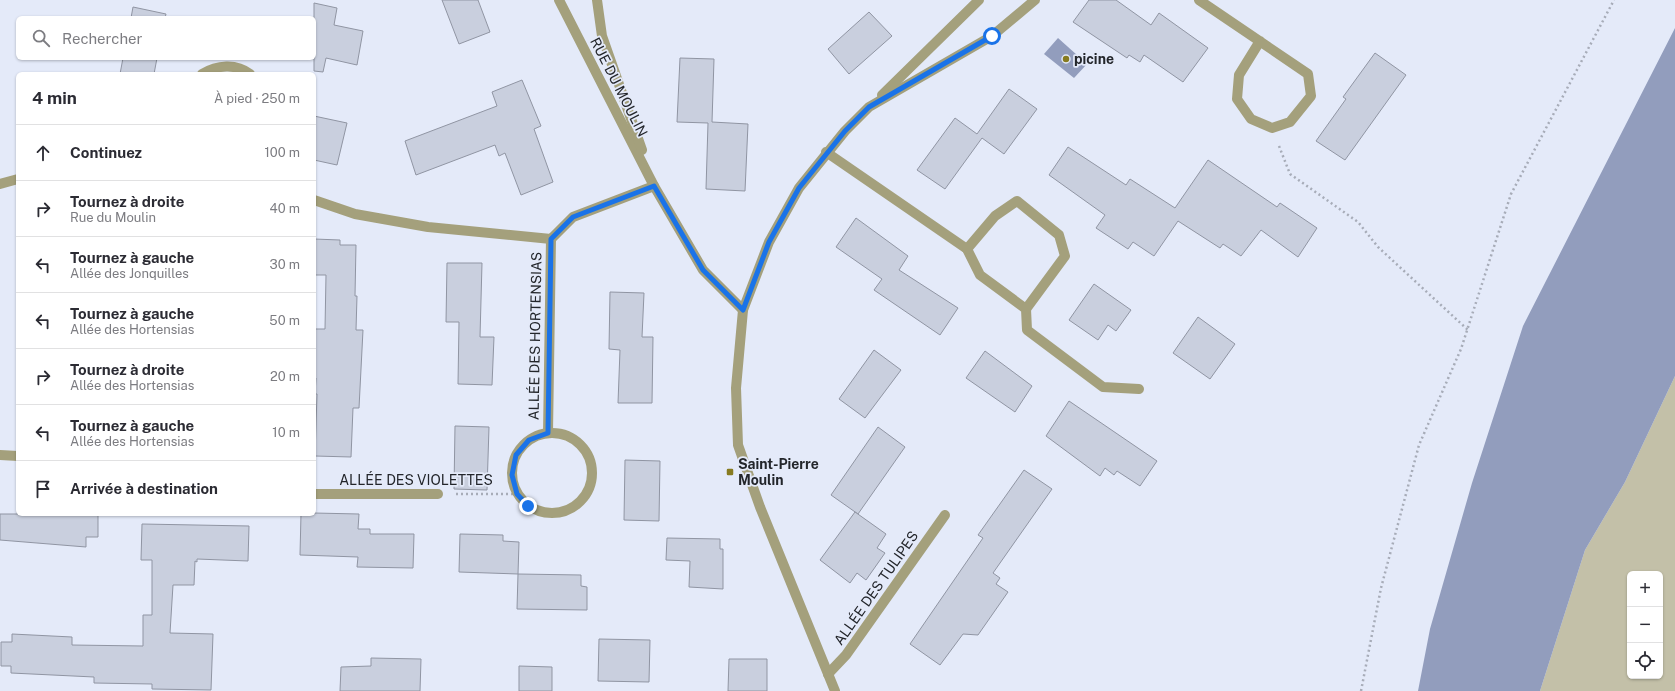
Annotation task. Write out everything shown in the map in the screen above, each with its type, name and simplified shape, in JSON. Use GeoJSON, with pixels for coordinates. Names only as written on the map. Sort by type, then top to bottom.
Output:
{"type":"FeatureCollection","features":[{"type":"Feature","properties":{"kind":"street","name":"RUE DU MOULIN"},"geometry":{"type":"LineString","coordinates":[[559,0],[654,186],[703,270],[743,310]]}},
{"type":"Feature","properties":{"kind":"street","name":"RUE DU MOULIN"},"geometry":{"type":"LineString","coordinates":[[597,0],[602,36],[654,186]]}},
{"type":"Feature","properties":{"kind":"street"},"geometry":{"type":"LineString","coordinates":[[835,691],[760,507],[738,445],[736,388],[743,310],[769,242],[799,188],[826,152],[869,107],[922,58],[979,0]]}},
{"type":"Feature","properties":{"kind":"street"},"geometry":{"type":"LineString","coordinates":[[869,107],[992,36],[1035,0]]}},
{"type":"Feature","properties":{"kind":"street"},"geometry":{"type":"LineString","coordinates":[[1199,0],[1260,41],[1308,74],[1311,96],[1290,122],[1272,128],[1251,119],[1238,98],[1239,75],[1260,41]]}},
{"type":"Feature","properties":{"kind":"street"},"geometry":{"type":"LineString","coordinates":[[206,72],[217,66],[238,68],[246,72]]}},
{"type":"Feature","properties":{"kind":"street"},"geometry":{"type":"LineString","coordinates":[[826,152],[967,249],[980,275],[1026,309]]}},
{"type":"Feature","properties":{"kind":"street"},"geometry":{"type":"LineString","coordinates":[[0,184],[16,180]]}},
{"type":"Feature","properties":{"kind":"street"},"geometry":{"type":"LineString","coordinates":[[316,201],[355,214],[428,227],[551,239],[573,217],[654,186]]}},
{"type":"Feature","properties":{"kind":"street"},"geometry":{"type":"LineString","coordinates":[[967,249],[995,216],[1017,201],[1059,235],[1065,256],[1026,309],[1028,330],[1103,387],[1138,389]]}},
{"type":"Feature","properties":{"kind":"street","name":"ALLÉE DES HORTENSIAS"},"geometry":{"type":"LineString","coordinates":[[548,433],[551,239]]}},
{"type":"Feature","properties":{"kind":"street","name":"ALLÉE DES HORTENSIAS"},"geometry":{"type":"LineString","coordinates":[[548,433],[564,434],[578,441],[588,453],[593,468],[591,484],[584,498],[572,508],[558,514],[542,512],[528,506],[517,494],[512,475],[516,455],[529,440],[548,433]]}},
{"type":"Feature","properties":{"kind":"street"},"geometry":{"type":"LineString","coordinates":[[0,455],[16,456]]}},
{"type":"Feature","properties":{"kind":"street","name":"ALLÉE DES VIOLETTES"},"geometry":{"type":"LineString","coordinates":[[316,494],[438,494]]}},
{"type":"Feature","properties":{"kind":"street","name":"ALLÉE DES TULIPES"},"geometry":{"type":"LineString","coordinates":[[828,674],[846,655],[945,515]]}},
{"type":"Feature","properties":{"kind":"path"},"geometry":{"type":"LineString","coordinates":[[1362,691],[1381,588],[1420,445],[1462,349],[1511,194],[1614,0]]}},
{"type":"Feature","properties":{"kind":"path"},"geometry":{"type":"LineString","coordinates":[[1272,128],[1290,174],[1358,222],[1378,247],[1468,330]]}},
{"type":"Feature","properties":{"kind":"path","name":"ALLÉE DES VIOLETTES"},"geometry":{"type":"LineString","coordinates":[[438,494],[517,494]]}},
{"type":"Feature","properties":{"kind":"shaded area"},"geometry":{"type":"Polygon","coordinates":[[[1675,376],[1675,691],[1540,691],[1585,550],[1625,482],[1675,376]]]}},
{"type":"Feature","properties":{"kind":"water"},"geometry":{"type":"Polygon","coordinates":[[[1675,28],[1675,376],[1625,482],[1585,550],[1540,691],[1418,691],[1430,629],[1472,483],[1523,326],[1675,28]]]}},
{"type":"Feature","properties":{"kind":"water","name":"picine"},"geometry":{"type":"Polygon","coordinates":[[[1058,38],[1087,64],[1074,78],[1044,54],[1058,38]]]}},
{"type":"Feature","properties":{"kind":"building"},"geometry":{"type":"Polygon","coordinates":[[[442,0],[478,0],[490,32],[459,44],[442,0]]]}},
{"type":"Feature","properties":{"kind":"building"},"geometry":{"type":"Polygon","coordinates":[[[1089,0],[1116,0],[1151,25],[1159,13],[1208,48],[1183,82],[1144,55],[1140,62],[1129,55],[1127,58],[1073,22],[1089,0]]]}},
{"type":"Feature","properties":{"kind":"building"},"geometry":{"type":"Polygon","coordinates":[[[314,3],[337,8],[334,25],[363,31],[357,65],[326,58],[323,72],[314,71],[314,60],[316,60],[316,16],[314,16],[314,3]]]}},
{"type":"Feature","properties":{"kind":"building"},"geometry":{"type":"Polygon","coordinates":[[[133,7],[166,14],[166,16],[131,16],[133,7]]]}},
{"type":"Feature","properties":{"kind":"building"},"geometry":{"type":"Polygon","coordinates":[[[869,12],[892,36],[849,74],[828,49],[869,12]]]}},
{"type":"Feature","properties":{"kind":"building"},"geometry":{"type":"Polygon","coordinates":[[[1375,53],[1406,75],[1345,160],[1316,141],[1346,99],[1343,97],[1375,53]]]}},
{"type":"Feature","properties":{"kind":"building"},"geometry":{"type":"Polygon","coordinates":[[[680,58],[714,59],[712,122],[748,124],[745,191],[706,189],[708,123],[677,122],[680,58]]]}},
{"type":"Feature","properties":{"kind":"building"},"geometry":{"type":"Polygon","coordinates":[[[123,60],[157,60],[154,72],[120,72],[123,60]]]}},
{"type":"Feature","properties":{"kind":"building"},"geometry":{"type":"Polygon","coordinates":[[[522,80],[541,126],[534,129],[553,182],[521,195],[505,153],[499,156],[495,145],[416,175],[405,141],[497,106],[492,92],[522,80]]]}},
{"type":"Feature","properties":{"kind":"building"},"geometry":{"type":"Polygon","coordinates":[[[1009,89],[1037,109],[1004,154],[982,138],[945,189],[917,170],[955,118],[977,134],[1009,89]]]}},
{"type":"Feature","properties":{"kind":"building"},"geometry":{"type":"Polygon","coordinates":[[[316,116],[347,123],[337,165],[316,160],[316,116]]]}},
{"type":"Feature","properties":{"kind":"building"},"geometry":{"type":"Polygon","coordinates":[[[1068,147],[1126,185],[1130,179],[1175,208],[1208,160],[1277,207],[1280,203],[1317,228],[1298,257],[1261,230],[1241,256],[1223,244],[1220,248],[1178,221],[1154,256],[1133,242],[1128,249],[1096,228],[1105,215],[1049,175],[1068,147]]]}},
{"type":"Feature","properties":{"kind":"building"},"geometry":{"type":"Polygon","coordinates":[[[856,218],[908,256],[899,270],[958,308],[940,335],[874,290],[882,279],[836,247],[856,218]]]}},
{"type":"Feature","properties":{"kind":"building"},"geometry":{"type":"Polygon","coordinates":[[[316,239],[340,240],[340,245],[356,245],[356,330],[363,330],[359,408],[353,408],[351,457],[316,456],[316,329],[325,329],[326,275],[316,275],[316,239]]]}},
{"type":"Feature","properties":{"kind":"building"},"geometry":{"type":"Polygon","coordinates":[[[447,263],[482,263],[480,337],[494,337],[492,385],[458,384],[459,322],[446,322],[447,263]]]}},
{"type":"Feature","properties":{"kind":"building"},"geometry":{"type":"Polygon","coordinates":[[[1094,284],[1131,310],[1116,331],[1108,325],[1098,340],[1069,320],[1094,284]]]}},
{"type":"Feature","properties":{"kind":"building"},"geometry":{"type":"Polygon","coordinates":[[[610,292],[644,293],[642,337],[653,337],[652,403],[618,403],[620,350],[609,349],[610,292]]]}},
{"type":"Feature","properties":{"kind":"building"},"geometry":{"type":"Polygon","coordinates":[[[1198,317],[1235,344],[1210,379],[1173,353],[1198,317]]]}},
{"type":"Feature","properties":{"kind":"building"},"geometry":{"type":"Polygon","coordinates":[[[874,350],[901,370],[865,418],[839,399],[874,350]]]}},
{"type":"Feature","properties":{"kind":"building"},"geometry":{"type":"Polygon","coordinates":[[[985,351],[1032,386],[1015,412],[966,378],[985,351]]]}},
{"type":"Feature","properties":{"kind":"building"},"geometry":{"type":"Polygon","coordinates":[[[1069,401],[1157,461],[1140,486],[1117,471],[1114,475],[1105,468],[1100,476],[1046,436],[1069,401]]]}},
{"type":"Feature","properties":{"kind":"building"},"geometry":{"type":"Polygon","coordinates":[[[455,426],[489,427],[487,490],[454,489],[455,426]]]}},
{"type":"Feature","properties":{"kind":"building"},"geometry":{"type":"Polygon","coordinates":[[[878,427],[905,447],[858,514],[831,495],[878,427]]]}},
{"type":"Feature","properties":{"kind":"building"},"geometry":{"type":"Polygon","coordinates":[[[625,460],[660,461],[659,521],[624,520],[625,460]]]}},
{"type":"Feature","properties":{"kind":"building"},"geometry":{"type":"Polygon","coordinates":[[[1024,470],[1052,489],[993,573],[1000,578],[996,584],[1008,592],[978,635],[963,634],[940,665],[910,644],[983,538],[978,535],[1024,470]]]}},
{"type":"Feature","properties":{"kind":"building"},"geometry":{"type":"Polygon","coordinates":[[[855,512],[886,534],[877,548],[885,553],[866,580],[857,573],[850,583],[820,560],[855,512]]]}},
{"type":"Feature","properties":{"kind":"building"},"geometry":{"type":"Polygon","coordinates":[[[316,513],[359,514],[358,529],[370,529],[370,534],[414,534],[413,568],[357,567],[358,557],[300,555],[301,516],[316,516],[316,513]]]}},
{"type":"Feature","properties":{"kind":"building"},"geometry":{"type":"Polygon","coordinates":[[[0,514],[16,514],[16,516],[98,516],[98,537],[86,537],[86,547],[0,540],[0,514]]]}},
{"type":"Feature","properties":{"kind":"building"},"geometry":{"type":"Polygon","coordinates":[[[142,524],[249,526],[248,561],[197,559],[197,562],[195,561],[194,585],[173,585],[170,633],[213,634],[211,690],[152,689],[152,684],[94,683],[94,677],[11,673],[11,666],[1,666],[1,642],[12,642],[12,634],[72,637],[72,645],[143,646],[143,615],[152,615],[152,560],[141,560],[142,524]]]}},
{"type":"Feature","properties":{"kind":"building"},"geometry":{"type":"Polygon","coordinates":[[[460,534],[503,535],[503,541],[519,542],[518,574],[459,572],[460,534]]]}},
{"type":"Feature","properties":{"kind":"building"},"geometry":{"type":"Polygon","coordinates":[[[667,538],[720,539],[720,549],[723,549],[723,589],[689,587],[690,561],[666,560],[667,538]]]}},
{"type":"Feature","properties":{"kind":"building"},"geometry":{"type":"Polygon","coordinates":[[[518,574],[581,575],[581,586],[587,587],[587,610],[517,609],[518,574]]]}},
{"type":"Feature","properties":{"kind":"building"},"geometry":{"type":"Polygon","coordinates":[[[599,639],[650,640],[649,682],[598,681],[599,639]]]}},
{"type":"Feature","properties":{"kind":"building"},"geometry":{"type":"Polygon","coordinates":[[[371,658],[421,659],[420,691],[340,691],[341,667],[371,666],[371,658]]]}},
{"type":"Feature","properties":{"kind":"building"},"geometry":{"type":"Polygon","coordinates":[[[729,659],[767,659],[767,691],[728,691],[729,659]]]}},
{"type":"Feature","properties":{"kind":"building"},"geometry":{"type":"Polygon","coordinates":[[[519,666],[552,667],[552,691],[519,691],[519,666]]]}},
{"type":"Feature","properties":{"kind":"place","name":"picine"},"geometry":{"type":"Point","coordinates":[1066,59]}},
{"type":"Feature","properties":{"kind":"place","name":"Saint-Pierre Moulin"},"geometry":{"type":"Point","coordinates":[730,472]}},
{"type":"Feature","properties":{"kind":"route"},"geometry":{"type":"LineString","coordinates":[[528,506],[517,494],[512,475],[516,455],[529,440],[548,433],[551,239],[573,217],[654,186],[703,270],[743,310],[769,242],[799,188],[826,152],[845,131],[869,107],[992,36]]}}]}
